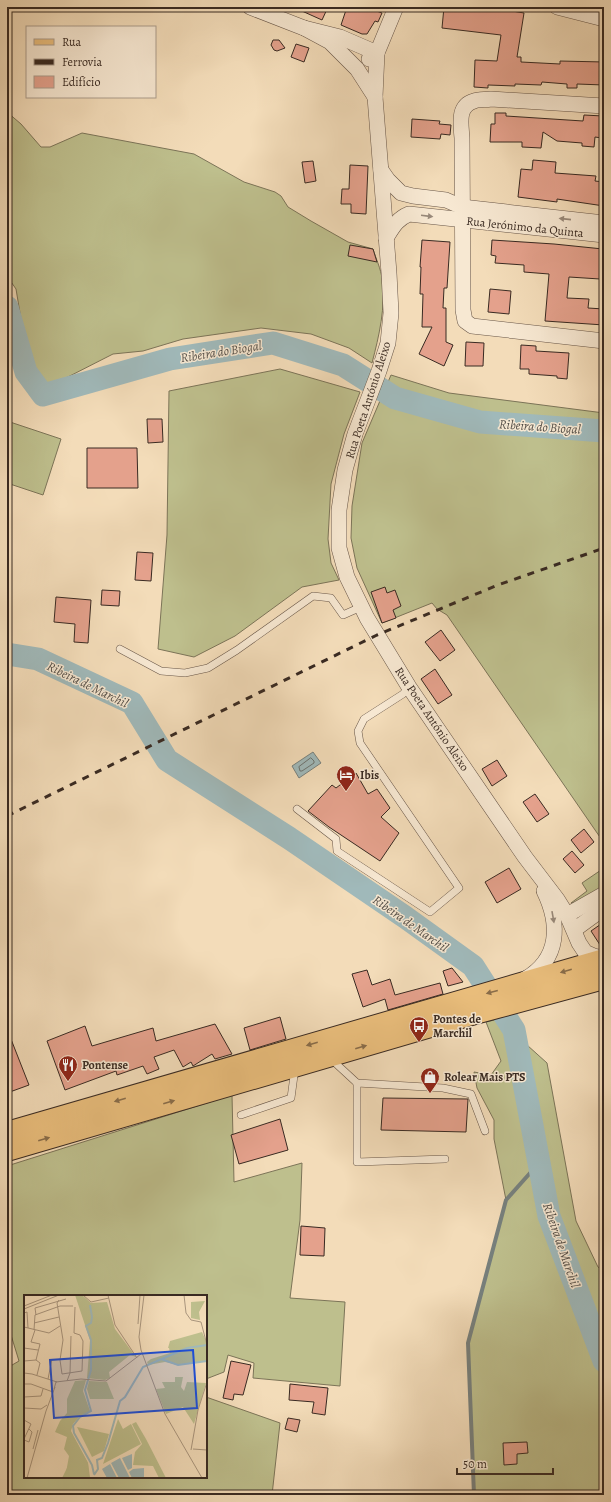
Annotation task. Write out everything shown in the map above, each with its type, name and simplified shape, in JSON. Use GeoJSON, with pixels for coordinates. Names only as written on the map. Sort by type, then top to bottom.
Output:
{"type":"FeatureCollection","features":[{"type":"Feature","properties":{"kind":"main road"},"geometry":{"type":"LineString","coordinates":[[7,1133],[473,1006],[514,994],[604,959]]}},
{"type":"Feature","properties":{"kind":"main road"},"geometry":{"type":"LineString","coordinates":[[514,994],[604,978]]}},
{"type":"Feature","properties":{"kind":"main road"},"geometry":{"type":"LineString","coordinates":[[7,1150],[296,1066],[473,1006]]}},
{"type":"Feature","properties":{"kind":"street","name":"Rua Poeta António Aleixo"},"geometry":{"type":"LineString","coordinates":[[250,7],[270,10],[330,42],[357,69],[375,97],[381,169],[386,206],[386,238],[391,313],[388,343],[355,434],[347,462],[339,510],[339,548],[348,577],[367,618],[409,687],[525,857],[558,898],[579,943],[585,952],[604,959]]}},
{"type":"Feature","properties":{"kind":"street"},"geometry":{"type":"LineString","coordinates":[[375,97],[377,53],[396,7]]}},
{"type":"Feature","properties":{"kind":"street"},"geometry":{"type":"LineString","coordinates":[[557,7],[604,18]]}},
{"type":"Feature","properties":{"kind":"street"},"geometry":{"type":"LineString","coordinates":[[304,28],[340,38],[377,53]]}},
{"type":"Feature","properties":{"kind":"street"},"geometry":{"type":"LineString","coordinates":[[357,69],[377,53]]}},
{"type":"Feature","properties":{"kind":"street"},"geometry":{"type":"LineString","coordinates":[[604,106],[490,99],[474,101],[464,107],[460,118],[462,138],[462,310],[465,321],[472,326],[604,341]]}},
{"type":"Feature","properties":{"kind":"street","name":"Rua Jerónimo da Quinta"},"geometry":{"type":"LineString","coordinates":[[381,169],[388,180],[401,193],[413,196],[442,199],[462,221],[604,223]]}},
{"type":"Feature","properties":{"kind":"street"},"geometry":{"type":"LineString","coordinates":[[442,199],[454,194],[462,176]]}},
{"type":"Feature","properties":{"kind":"street","name":"Rua Jerónimo da Quinta"},"geometry":{"type":"LineString","coordinates":[[386,206],[395,200],[413,196]]}},
{"type":"Feature","properties":{"kind":"street","name":"Rua Jerónimo da Quinta"},"geometry":{"type":"LineString","coordinates":[[386,206],[409,214],[446,219],[604,235]]}},
{"type":"Feature","properties":{"kind":"street"},"geometry":{"type":"LineString","coordinates":[[386,238],[395,224],[401,218],[409,214]]}},
{"type":"Feature","properties":{"kind":"street","name":"Rua Poeta António Aleixo"},"geometry":{"type":"LineString","coordinates":[[514,994],[544,964],[554,940],[554,922],[551,905],[525,857]]}},
{"type":"Feature","properties":{"kind":"street"},"geometry":{"type":"LineString","coordinates":[[567,915],[604,894]]}},
{"type":"Feature","properties":{"kind":"street"},"geometry":{"type":"LineString","coordinates":[[574,930],[604,908]]}},
{"type":"Feature","properties":{"kind":"lane"},"geometry":{"type":"LineString","coordinates":[[120,649],[161,671],[185,673],[208,668],[237,650],[313,596],[331,598],[343,615],[361,607]]}},
{"type":"Feature","properties":{"kind":"lane"},"geometry":{"type":"LineString","coordinates":[[297,809],[336,839],[337,852],[430,912],[459,888],[360,743],[358,731],[364,720],[403,694],[409,687]]}},
{"type":"Feature","properties":{"kind":"lane"},"geometry":{"type":"LineString","coordinates":[[327,1056],[357,1083],[443,1088],[471,1094],[485,1131]]}},
{"type":"Feature","properties":{"kind":"lane"},"geometry":{"type":"LineString","coordinates":[[240,1115],[291,1098],[296,1066]]}},
{"type":"Feature","properties":{"kind":"lane"},"geometry":{"type":"LineString","coordinates":[[357,1083],[356,1162],[445,1159]]}},
{"type":"Feature","properties":{"kind":"green space"},"geometry":{"type":"Polygon","coordinates":[[[7,112],[21,124],[41,147],[50,147],[82,133],[194,154],[244,182],[275,192],[281,196],[288,207],[348,242],[373,249],[380,268],[383,300],[379,332],[372,363],[349,348],[311,334],[261,328],[183,339],[143,351],[113,354],[49,386],[40,378],[25,343],[16,289],[7,276],[7,112]]]}},
{"type":"Feature","properties":{"kind":"green space"},"geometry":{"type":"Polygon","coordinates":[[[280,369],[360,392],[344,434],[331,484],[328,539],[331,563],[339,580],[302,587],[235,636],[194,657],[158,649],[167,535],[169,391],[280,369]]]}},
{"type":"Feature","properties":{"kind":"green space"},"geometry":{"type":"Polygon","coordinates":[[[391,375],[449,393],[604,413],[604,843],[447,615],[437,609],[432,603],[382,623],[357,568],[351,538],[352,506],[362,443],[391,375]]]}},
{"type":"Feature","properties":{"kind":"green space"},"geometry":{"type":"Polygon","coordinates":[[[7,421],[61,439],[43,495],[7,483],[7,421]]]}},
{"type":"Feature","properties":{"kind":"green space"},"geometry":{"type":"Polygon","coordinates":[[[604,868],[604,886],[577,902],[571,903],[587,891],[582,883],[604,868]]]}},
{"type":"Feature","properties":{"kind":"green space"},"geometry":{"type":"Polygon","coordinates":[[[515,1015],[527,1045],[547,1063],[576,1221],[598,1267],[604,1271],[604,1495],[474,1495],[468,1343],[506,1200],[494,1139],[494,1120],[477,1088],[474,1072],[491,1075],[501,1061],[486,1022],[515,1015]]]}},
{"type":"Feature","properties":{"kind":"green space"},"geometry":{"type":"Polygon","coordinates":[[[232,1095],[234,1182],[302,1163],[300,1220],[290,1298],[345,1302],[340,1386],[253,1378],[254,1363],[228,1355],[224,1372],[207,1379],[207,1295],[24,1295],[24,1478],[207,1478],[207,1397],[280,1423],[272,1495],[7,1495],[7,1368],[19,1361],[7,1322],[7,1166],[232,1095]]]}},
{"type":"Feature","properties":{"kind":"water"},"geometry":{"type":"Polygon","coordinates":[[[313,752],[321,763],[299,778],[292,766],[313,752]]]}},
{"type":"Feature","properties":{"kind":"building"},"geometry":{"type":"Polygon","coordinates":[[[293,7],[328,7],[322,20],[293,7]]]}},
{"type":"Feature","properties":{"kind":"building"},"geometry":{"type":"Polygon","coordinates":[[[347,7],[366,7],[382,13],[378,22],[375,21],[367,34],[362,34],[341,25],[347,7]]]}},
{"type":"Feature","properties":{"kind":"building"},"geometry":{"type":"Polygon","coordinates":[[[444,7],[494,7],[524,13],[517,57],[521,57],[521,62],[560,64],[560,61],[604,62],[604,85],[577,84],[577,88],[567,88],[567,84],[542,82],[541,85],[515,84],[515,86],[488,85],[488,88],[474,87],[475,60],[497,61],[501,35],[442,28],[444,7]]]}},
{"type":"Feature","properties":{"kind":"building"},"geometry":{"type":"Polygon","coordinates":[[[273,40],[279,40],[285,48],[277,51],[274,50],[271,45],[273,40]]]}},
{"type":"Feature","properties":{"kind":"building"},"geometry":{"type":"Polygon","coordinates":[[[296,44],[309,48],[304,62],[291,57],[296,44]]]}},
{"type":"Feature","properties":{"kind":"building"},"geometry":{"type":"Polygon","coordinates":[[[495,113],[506,113],[506,116],[583,121],[584,115],[603,116],[602,138],[595,137],[594,147],[582,146],[582,143],[557,141],[543,132],[541,148],[522,147],[522,142],[490,142],[491,124],[495,124],[495,113]]]}},
{"type":"Feature","properties":{"kind":"building"},"geometry":{"type":"Polygon","coordinates":[[[412,119],[440,121],[439,124],[451,125],[450,135],[441,134],[440,139],[411,137],[412,119]]]}},
{"type":"Feature","properties":{"kind":"building"},"geometry":{"type":"Polygon","coordinates":[[[533,160],[556,162],[555,173],[596,176],[595,181],[604,182],[604,206],[557,199],[557,202],[518,197],[521,169],[532,170],[533,160]]]}},
{"type":"Feature","properties":{"kind":"building"},"geometry":{"type":"Polygon","coordinates":[[[313,161],[316,181],[305,183],[302,162],[313,161]]]}},
{"type":"Feature","properties":{"kind":"building"},"geometry":{"type":"Polygon","coordinates":[[[350,165],[368,166],[366,214],[351,213],[351,204],[341,204],[342,189],[349,189],[350,165]]]}},
{"type":"Feature","properties":{"kind":"building"},"geometry":{"type":"Polygon","coordinates":[[[422,240],[450,242],[447,288],[444,288],[443,308],[446,308],[446,342],[453,345],[444,366],[419,354],[432,327],[422,327],[423,294],[420,294],[420,267],[422,240]]]}},
{"type":"Feature","properties":{"kind":"building"},"geometry":{"type":"Polygon","coordinates":[[[492,240],[603,249],[600,279],[569,277],[567,298],[589,299],[588,308],[604,309],[604,325],[545,321],[549,274],[524,272],[524,265],[495,263],[496,256],[491,255],[492,240]]]}},
{"type":"Feature","properties":{"kind":"building"},"geometry":{"type":"Polygon","coordinates":[[[350,245],[373,249],[377,262],[348,256],[350,245]]]}},
{"type":"Feature","properties":{"kind":"building"},"geometry":{"type":"Polygon","coordinates":[[[490,289],[511,291],[509,314],[488,312],[490,289]]]}},
{"type":"Feature","properties":{"kind":"building"},"geometry":{"type":"Polygon","coordinates":[[[466,342],[484,343],[483,366],[465,366],[466,342]]]}},
{"type":"Feature","properties":{"kind":"building"},"geometry":{"type":"Polygon","coordinates":[[[521,345],[536,346],[536,351],[569,353],[567,379],[557,378],[557,376],[529,374],[529,369],[520,369],[521,345]]]}},
{"type":"Feature","properties":{"kind":"building"},"geometry":{"type":"Polygon","coordinates":[[[147,419],[162,419],[163,442],[148,443],[147,419]]]}},
{"type":"Feature","properties":{"kind":"building"},"geometry":{"type":"Polygon","coordinates":[[[87,448],[137,448],[138,488],[87,488],[87,448]]]}},
{"type":"Feature","properties":{"kind":"building"},"geometry":{"type":"Polygon","coordinates":[[[137,552],[153,553],[151,581],[135,580],[137,552]]]}},
{"type":"Feature","properties":{"kind":"building"},"geometry":{"type":"Polygon","coordinates":[[[385,587],[387,593],[395,590],[401,606],[393,610],[396,618],[382,623],[371,592],[385,587]]]}},
{"type":"Feature","properties":{"kind":"building"},"geometry":{"type":"Polygon","coordinates":[[[102,590],[120,591],[119,606],[101,605],[102,590]]]}},
{"type":"Feature","properties":{"kind":"building"},"geometry":{"type":"Polygon","coordinates":[[[56,597],[91,600],[88,643],[74,642],[75,624],[54,622],[56,597]]]}},
{"type":"Feature","properties":{"kind":"building"},"geometry":{"type":"Polygon","coordinates":[[[441,630],[455,650],[440,661],[425,642],[441,630]]]}},
{"type":"Feature","properties":{"kind":"building"},"geometry":{"type":"Polygon","coordinates":[[[435,669],[452,695],[438,704],[421,679],[435,669]]]}},
{"type":"Feature","properties":{"kind":"building"},"geometry":{"type":"Polygon","coordinates":[[[497,760],[507,776],[492,786],[482,769],[497,760]]]}},
{"type":"Feature","properties":{"kind":"building","name":"Ibis"},"geometry":{"type":"Polygon","coordinates":[[[356,773],[368,794],[377,789],[390,808],[381,817],[399,833],[380,861],[308,811],[332,785],[336,788],[356,773]]]}},
{"type":"Feature","properties":{"kind":"building"},"geometry":{"type":"Polygon","coordinates":[[[535,794],[549,814],[537,822],[523,802],[535,794]]]}},
{"type":"Feature","properties":{"kind":"building"},"geometry":{"type":"Polygon","coordinates":[[[584,829],[594,842],[581,853],[571,840],[584,829]]]}},
{"type":"Feature","properties":{"kind":"building"},"geometry":{"type":"Polygon","coordinates":[[[572,851],[584,865],[575,873],[563,859],[572,851]]]}},
{"type":"Feature","properties":{"kind":"building"},"geometry":{"type":"Polygon","coordinates":[[[509,868],[521,889],[497,903],[485,882],[509,868]]]}},
{"type":"Feature","properties":{"kind":"building"},"geometry":{"type":"Polygon","coordinates":[[[604,922],[604,948],[602,948],[591,931],[604,922]]]}},
{"type":"Feature","properties":{"kind":"building"},"geometry":{"type":"Polygon","coordinates":[[[452,968],[463,982],[448,986],[443,971],[452,968]]]}},
{"type":"Feature","properties":{"kind":"building"},"geometry":{"type":"Polygon","coordinates":[[[367,970],[372,985],[390,979],[395,995],[440,983],[443,994],[388,1010],[385,999],[363,1007],[352,974],[367,970]]]}},
{"type":"Feature","properties":{"kind":"building"},"geometry":{"type":"Polygon","coordinates":[[[280,1017],[286,1039],[250,1050],[244,1028],[280,1017]]]}},
{"type":"Feature","properties":{"kind":"building"},"geometry":{"type":"Polygon","coordinates":[[[215,1024],[232,1054],[215,1059],[212,1054],[193,1066],[191,1062],[183,1067],[174,1050],[154,1057],[159,1069],[147,1074],[143,1066],[117,1075],[116,1071],[65,1090],[47,1041],[85,1026],[92,1046],[153,1028],[156,1041],[215,1024]]]}},
{"type":"Feature","properties":{"kind":"building"},"geometry":{"type":"Polygon","coordinates":[[[7,1029],[29,1085],[7,1093],[7,1029]]]}},
{"type":"Feature","properties":{"kind":"building"},"geometry":{"type":"Polygon","coordinates":[[[383,1098],[468,1099],[466,1132],[381,1130],[383,1098]]]}},
{"type":"Feature","properties":{"kind":"building"},"geometry":{"type":"Polygon","coordinates":[[[280,1119],[288,1150],[239,1164],[231,1135],[280,1119]]]}},
{"type":"Feature","properties":{"kind":"building"},"geometry":{"type":"Polygon","coordinates":[[[301,1226],[325,1228],[324,1256],[300,1255],[301,1226]]]}},
{"type":"Feature","properties":{"kind":"building"},"geometry":{"type":"Polygon","coordinates":[[[231,1361],[251,1365],[243,1395],[234,1394],[233,1400],[223,1398],[231,1361]]]}},
{"type":"Feature","properties":{"kind":"building"},"geometry":{"type":"Polygon","coordinates":[[[290,1384],[328,1388],[325,1415],[312,1413],[314,1402],[289,1400],[290,1384]]]}},
{"type":"Feature","properties":{"kind":"building"},"geometry":{"type":"Polygon","coordinates":[[[288,1418],[300,1420],[297,1432],[285,1429],[288,1418]]]}},
{"type":"Feature","properties":{"kind":"building"},"geometry":{"type":"Polygon","coordinates":[[[527,1442],[528,1453],[517,1454],[517,1464],[504,1465],[503,1443],[527,1442]]]}},
{"type":"Feature","properties":{"kind":"waterway","name":"Ribeira do Biogal"},"geometry":{"type":"LineString","coordinates":[[7,307],[26,372],[43,395],[170,359],[273,343],[343,365],[395,398],[480,422],[604,431]]}},
{"type":"Feature","properties":{"kind":"waterway","name":"Ribeira de Marchil"},"geometry":{"type":"LineString","coordinates":[[7,654],[38,659],[132,703],[167,760],[289,838],[405,917],[473,966],[514,1030],[549,1216],[604,1361]]}},
{"type":"Feature","properties":{"kind":"waterway"},"geometry":{"type":"LineString","coordinates":[[474,1495],[468,1343],[506,1200],[539,1163]]}},
{"type":"Feature","properties":{"kind":"railway"},"geometry":{"type":"LineString","coordinates":[[7,816],[377,635],[498,585],[604,548]]}},
{"type":"Feature","properties":{"kind":"place","name":"Ibis"},"geometry":{"type":"Point","coordinates":[346,792]}},
{"type":"Feature","properties":{"kind":"place","name":"Pontes de Marchil"},"geometry":{"type":"Point","coordinates":[419,1043]}},
{"type":"Feature","properties":{"kind":"place","name":"Pontense"},"geometry":{"type":"Point","coordinates":[68,1082]}},
{"type":"Feature","properties":{"kind":"place","name":"Rolear Mais PTS"},"geometry":{"type":"Point","coordinates":[430,1094]}}]}
